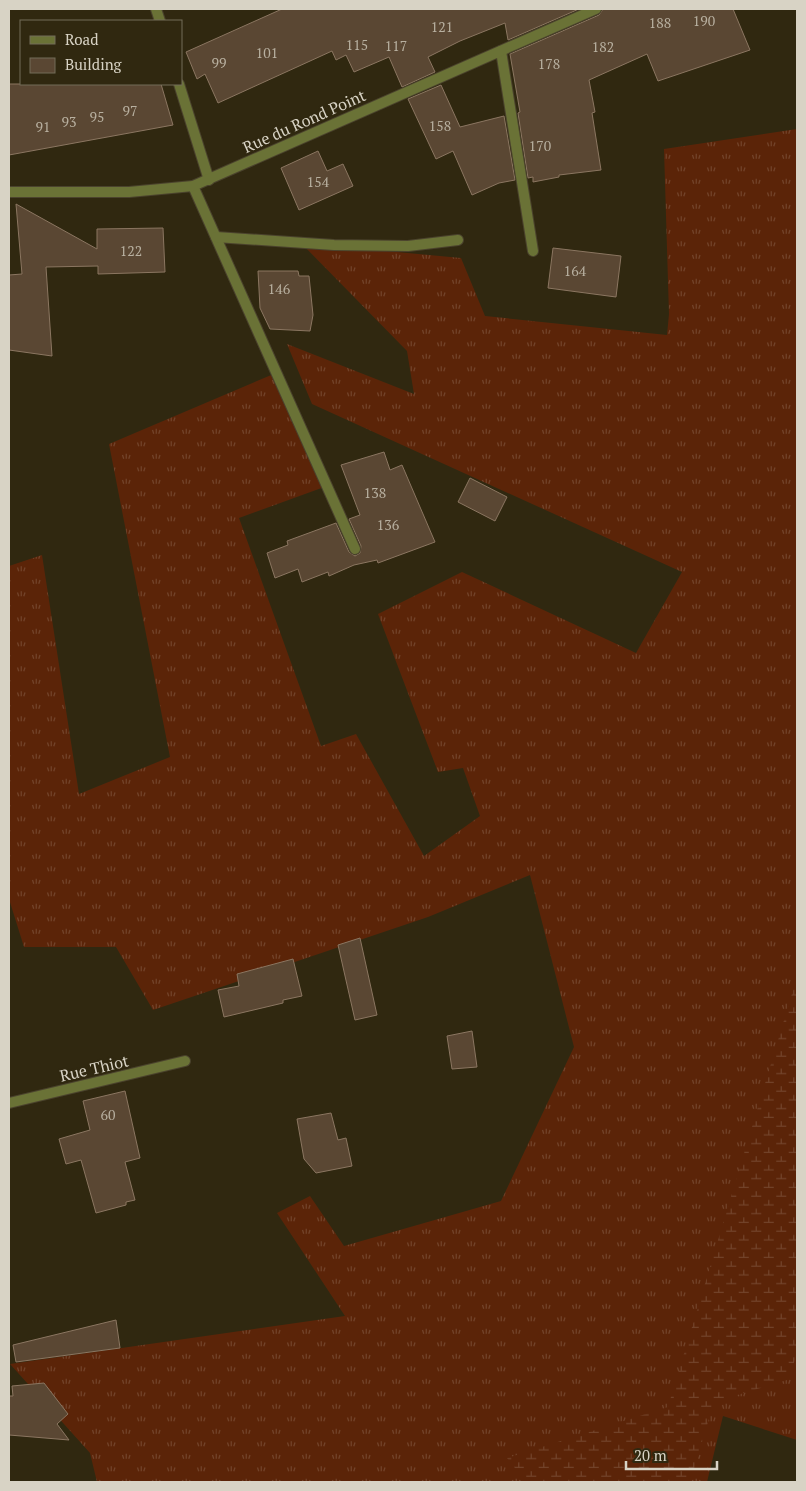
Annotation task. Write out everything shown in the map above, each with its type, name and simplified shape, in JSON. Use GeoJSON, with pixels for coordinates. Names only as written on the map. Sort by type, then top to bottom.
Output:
{"type":"FeatureCollection","features":[{"type":"Feature","properties":{"kind":"street","name":"Rue du Rond Point"},"geometry":{"type":"LineString","coordinates":[[9,192],[129,192],[193,186],[596,9]]}},
{"type":"Feature","properties":{"kind":"street"},"geometry":{"type":"LineString","coordinates":[[501,51],[533,251]]}},
{"type":"Feature","properties":{"kind":"street"},"geometry":{"type":"LineString","coordinates":[[179,85],[209,180]]}},
{"type":"Feature","properties":{"kind":"street"},"geometry":{"type":"LineString","coordinates":[[193,186],[355,549]]}},
{"type":"Feature","properties":{"kind":"street"},"geometry":{"type":"LineString","coordinates":[[216,237],[334,245],[408,246],[458,240]]}},
{"type":"Feature","properties":{"kind":"street","name":"Rue Thiot"},"geometry":{"type":"LineString","coordinates":[[9,1103],[185,1061]]}},
{"type":"Feature","properties":{"kind":"green space"},"geometry":{"type":"Polygon","coordinates":[[[797,129],[797,1440],[723,1416],[707,1482],[97,1482],[90,1453],[10,1364],[345,1316],[277,1213],[310,1196],[344,1246],[501,1201],[574,1047],[530,875],[428,917],[153,1010],[116,947],[24,947],[9,899],[9,566],[42,555],[79,794],[170,757],[109,444],[276,373],[327,486],[239,518],[321,746],[356,734],[424,856],[480,816],[463,768],[438,772],[378,614],[462,572],[636,653],[682,572],[312,404],[287,344],[414,394],[407,351],[301,243],[461,258],[485,316],[667,335],[669,314],[664,149],[797,129]]]}},
{"type":"Feature","properties":{"kind":"green space"},"geometry":{"type":"Polygon","coordinates":[[[794,987],[797,987],[797,1355],[787,1380],[714,1402],[690,1482],[526,1482],[507,1458],[668,1407],[794,987]]]}},
{"type":"Feature","properties":{"kind":"building"},"geometry":{"type":"Polygon","coordinates":[[[282,9],[579,9],[508,40],[505,23],[460,41],[428,57],[435,72],[402,87],[389,57],[354,72],[346,55],[336,60],[332,51],[218,103],[205,74],[197,79],[186,52],[282,9]]]}},
{"type":"Feature","properties":{"kind":"building"},"geometry":{"type":"Polygon","coordinates":[[[603,9],[733,9],[750,50],[658,81],[647,54],[589,80],[595,112],[592,113],[601,170],[559,175],[559,177],[533,182],[533,177],[528,178],[518,113],[520,112],[510,54],[599,15],[603,9]]]}},
{"type":"Feature","properties":{"kind":"building"},"geometry":{"type":"Polygon","coordinates":[[[9,84],[161,85],[173,125],[9,155],[9,84]]]}},
{"type":"Feature","properties":{"kind":"building"},"geometry":{"type":"Polygon","coordinates":[[[441,85],[460,127],[504,116],[515,180],[499,183],[472,195],[453,151],[436,159],[408,99],[441,85]]]}},
{"type":"Feature","properties":{"kind":"building"},"geometry":{"type":"Polygon","coordinates":[[[318,151],[327,171],[343,164],[353,186],[299,210],[281,168],[318,151]]]}},
{"type":"Feature","properties":{"kind":"building"},"geometry":{"type":"Polygon","coordinates":[[[16,204],[97,249],[97,229],[163,228],[165,272],[98,274],[98,266],[46,267],[52,356],[9,350],[9,275],[22,274],[16,204]]]}},
{"type":"Feature","properties":{"kind":"building"},"geometry":{"type":"Polygon","coordinates":[[[553,248],[621,256],[616,297],[548,288],[553,248]]]}},
{"type":"Feature","properties":{"kind":"building"},"geometry":{"type":"Polygon","coordinates":[[[258,271],[298,271],[299,276],[309,276],[313,315],[310,331],[270,329],[260,308],[258,271]]]}},
{"type":"Feature","properties":{"kind":"building"},"geometry":{"type":"Polygon","coordinates":[[[384,452],[390,470],[402,465],[435,542],[378,563],[377,560],[354,565],[329,576],[328,572],[302,582],[298,569],[275,578],[267,553],[288,545],[287,541],[336,523],[349,552],[355,556],[360,553],[361,546],[349,519],[360,515],[341,465],[384,452]]]}},
{"type":"Feature","properties":{"kind":"building"},"geometry":{"type":"Polygon","coordinates":[[[470,478],[507,497],[495,521],[458,502],[470,478]]]}},
{"type":"Feature","properties":{"kind":"building"},"geometry":{"type":"Polygon","coordinates":[[[360,938],[377,1015],[355,1020],[338,945],[360,938]]]}},
{"type":"Feature","properties":{"kind":"building"},"geometry":{"type":"Polygon","coordinates":[[[293,959],[302,996],[283,1000],[283,1003],[224,1017],[218,990],[239,986],[237,974],[293,959]]]}},
{"type":"Feature","properties":{"kind":"building"},"geometry":{"type":"Polygon","coordinates":[[[472,1031],[477,1067],[452,1069],[447,1036],[472,1031]]]}},
{"type":"Feature","properties":{"kind":"building"},"geometry":{"type":"Polygon","coordinates":[[[125,1091],[140,1158],[125,1162],[135,1200],[126,1202],[126,1205],[96,1213],[81,1160],[66,1164],[59,1139],[90,1130],[83,1101],[125,1091]]]}},
{"type":"Feature","properties":{"kind":"building"},"geometry":{"type":"Polygon","coordinates":[[[331,1113],[338,1140],[346,1138],[352,1166],[316,1173],[304,1159],[297,1119],[331,1113]]]}},
{"type":"Feature","properties":{"kind":"building"},"geometry":{"type":"Polygon","coordinates":[[[116,1320],[120,1348],[16,1362],[13,1345],[116,1320]]]}},
{"type":"Feature","properties":{"kind":"building"},"geometry":{"type":"Polygon","coordinates":[[[44,1383],[68,1414],[57,1424],[69,1440],[9,1435],[9,1396],[13,1396],[12,1386],[44,1383]]]}}]}
